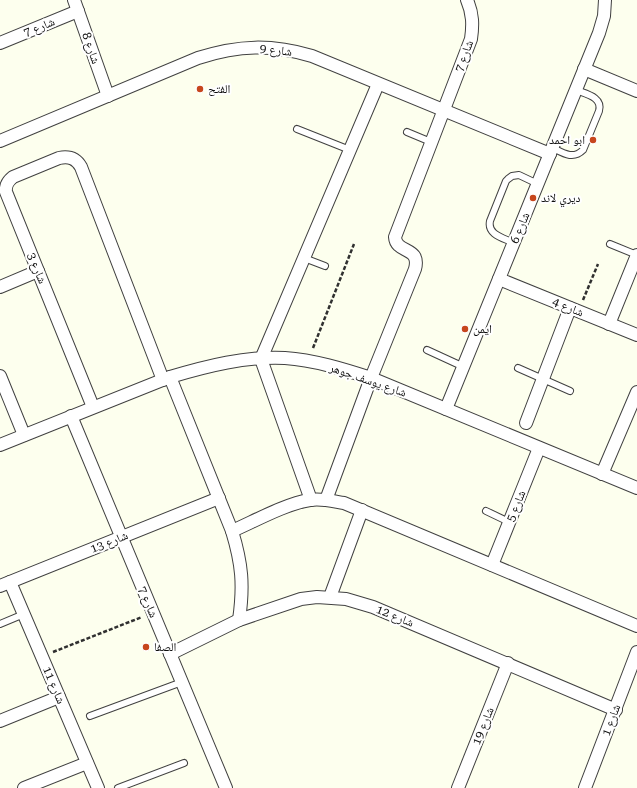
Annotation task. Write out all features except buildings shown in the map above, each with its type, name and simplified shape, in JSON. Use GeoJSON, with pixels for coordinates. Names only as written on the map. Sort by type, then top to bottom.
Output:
{"type":"FeatureCollection","features":[{"type":"Feature","properties":{"kind":"street","name":"شارع 7"},"geometry":{"type":"LineString","coordinates":[[326,500],[371,378],[416,264],[414,255],[411,251],[400,247],[397,244],[395,237],[471,39],[473,24],[471,9],[467,0]]}},
{"type":"Feature","properties":{"kind":"street","name":"شارع 6"},"geometry":{"type":"LineString","coordinates":[[446,409],[576,90],[604,16],[605,0]]}},
{"type":"Feature","properties":{"kind":"street","name":"شارع 7"},"geometry":{"type":"LineString","coordinates":[[0,43],[76,6]]}},
{"type":"Feature","properties":{"kind":"street","name":"شارع 8"},"geometry":{"type":"LineString","coordinates":[[76,6],[108,96]]}},
{"type":"Feature","properties":{"kind":"street","name":"شارع 9"},"geometry":{"type":"LineString","coordinates":[[0,141],[198,58],[236,48],[255,47],[293,51],[312,56],[443,110],[551,151]]}},
{"type":"Feature","properties":{"kind":"street"},"geometry":{"type":"LineString","coordinates":[[584,69],[637,91]]}},
{"type":"Feature","properties":{"kind":"street"},"geometry":{"type":"LineString","coordinates":[[310,500],[261,359],[378,84]]}},
{"type":"Feature","properties":{"kind":"street","name":"شارع 3"},"geometry":{"type":"LineString","coordinates":[[93,407],[6,192],[6,185],[13,177],[59,158],[64,157],[74,159],[81,167],[167,378]]}},
{"type":"Feature","properties":{"kind":"street"},"geometry":{"type":"LineString","coordinates":[[609,324],[637,255]]}},
{"type":"Feature","properties":{"kind":"street"},"geometry":{"type":"LineString","coordinates":[[0,287],[38,271]]}},
{"type":"Feature","properties":{"kind":"street","name":"شارع 4"},"geometry":{"type":"LineString","coordinates":[[499,279],[637,335]]}},
{"type":"Feature","properties":{"kind":"street"},"geometry":{"type":"LineString","coordinates":[[526,424],[543,379],[574,310]]}},
{"type":"Feature","properties":{"kind":"street","name":"شارع يوسف جوهر"},"geometry":{"type":"LineString","coordinates":[[0,445],[167,378],[197,369],[229,362],[284,358],[335,367],[371,378],[637,488]]}},
{"type":"Feature","properties":{"kind":"street"},"geometry":{"type":"LineString","coordinates":[[0,376],[24,435]]}},
{"type":"Feature","properties":{"kind":"street"},"geometry":{"type":"LineString","coordinates":[[167,378],[219,498],[239,553],[242,575],[242,598],[239,620]]}},
{"type":"Feature","properties":{"kind":"street"},"geometry":{"type":"LineString","coordinates":[[602,474],[637,392]]}},
{"type":"Feature","properties":{"kind":"street","name":"شارع 7"},"geometry":{"type":"LineString","coordinates":[[71,416],[226,788]]}},
{"type":"Feature","properties":{"kind":"street","name":"شارع 5"},"geometry":{"type":"LineString","coordinates":[[492,565],[539,448]]}},
{"type":"Feature","properties":{"kind":"street","name":"شارع 13"},"geometry":{"type":"LineString","coordinates":[[5,584],[219,498]]}},
{"type":"Feature","properties":{"kind":"street"},"geometry":{"type":"LineString","coordinates":[[232,531],[296,503],[310,500],[326,500],[344,503],[637,626]]}},
{"type":"Feature","properties":{"kind":"street"},"geometry":{"type":"LineString","coordinates":[[330,597],[362,510]]}},
{"type":"Feature","properties":{"kind":"street","name":"شارع 11"},"geometry":{"type":"LineString","coordinates":[[5,584],[24,614],[98,788]]}},
{"type":"Feature","properties":{"kind":"street","name":"شارع 12"},"geometry":{"type":"LineString","coordinates":[[170,654],[239,620],[301,599],[330,597],[360,602],[508,663],[616,710]]}},
{"type":"Feature","properties":{"kind":"street","name":"شارع 1"},"geometry":{"type":"LineString","coordinates":[[585,788],[637,652]]}},
{"type":"Feature","properties":{"kind":"street","name":"شارع 19"},"geometry":{"type":"LineString","coordinates":[[458,788],[508,663]]}},
{"type":"Feature","properties":{"kind":"street"},"geometry":{"type":"LineString","coordinates":[[0,721],[59,697]]}},
{"type":"Feature","properties":{"kind":"street"},"geometry":{"type":"LineString","coordinates":[[24,788],[87,763]]}},
{"type":"Feature","properties":{"kind":"lane"},"geometry":{"type":"LineString","coordinates":[[551,151],[570,156],[580,153],[583,150],[599,111],[600,105],[596,99],[576,90]]}},
{"type":"Feature","properties":{"kind":"lane"},"geometry":{"type":"LineString","coordinates":[[297,129],[350,150]]}},
{"type":"Feature","properties":{"kind":"lane"},"geometry":{"type":"LineString","coordinates":[[407,132],[431,142]]}},
{"type":"Feature","properties":{"kind":"lane"},"geometry":{"type":"LineString","coordinates":[[514,243],[493,233],[490,228],[490,221],[506,181],[512,176],[519,175],[538,184]]}},
{"type":"Feature","properties":{"kind":"lane"},"geometry":{"type":"LineString","coordinates":[[610,244],[637,255]]}},
{"type":"Feature","properties":{"kind":"lane"},"geometry":{"type":"LineString","coordinates":[[304,258],[325,266]]}},
{"type":"Feature","properties":{"kind":"lane"},"geometry":{"type":"LineString","coordinates":[[427,350],[464,366]]}},
{"type":"Feature","properties":{"kind":"lane"},"geometry":{"type":"LineString","coordinates":[[518,368],[570,391]]}},
{"type":"Feature","properties":{"kind":"lane"},"geometry":{"type":"LineString","coordinates":[[486,512],[509,522]]}},
{"type":"Feature","properties":{"kind":"lane"},"geometry":{"type":"LineString","coordinates":[[0,624],[24,614]]}},
{"type":"Feature","properties":{"kind":"lane"},"geometry":{"type":"LineString","coordinates":[[90,716],[182,682]]}},
{"type":"Feature","properties":{"kind":"lane"},"geometry":{"type":"LineString","coordinates":[[118,788],[184,763]]}},
{"type":"Feature","properties":{"kind":"path"},"geometry":{"type":"LineString","coordinates":[[307,362],[354,244]]}},
{"type":"Feature","properties":{"kind":"path"},"geometry":{"type":"LineString","coordinates":[[574,310],[598,264]]}},
{"type":"Feature","properties":{"kind":"path"},"geometry":{"type":"LineString","coordinates":[[42,656],[153,613]]}},
{"type":"Feature","properties":{"kind":"place","name":"الفتح"},"geometry":{"type":"Point","coordinates":[200,89]}},
{"type":"Feature","properties":{"kind":"place","name":"ابو احمد"},"geometry":{"type":"Point","coordinates":[593,140]}},
{"type":"Feature","properties":{"kind":"place","name":"ديري لاند"},"geometry":{"type":"Point","coordinates":[533,198]}},
{"type":"Feature","properties":{"kind":"place","name":"ايمن"},"geometry":{"type":"Point","coordinates":[465,329]}},
{"type":"Feature","properties":{"kind":"place","name":"الصفا"},"geometry":{"type":"Point","coordinates":[146,647]}}]}
